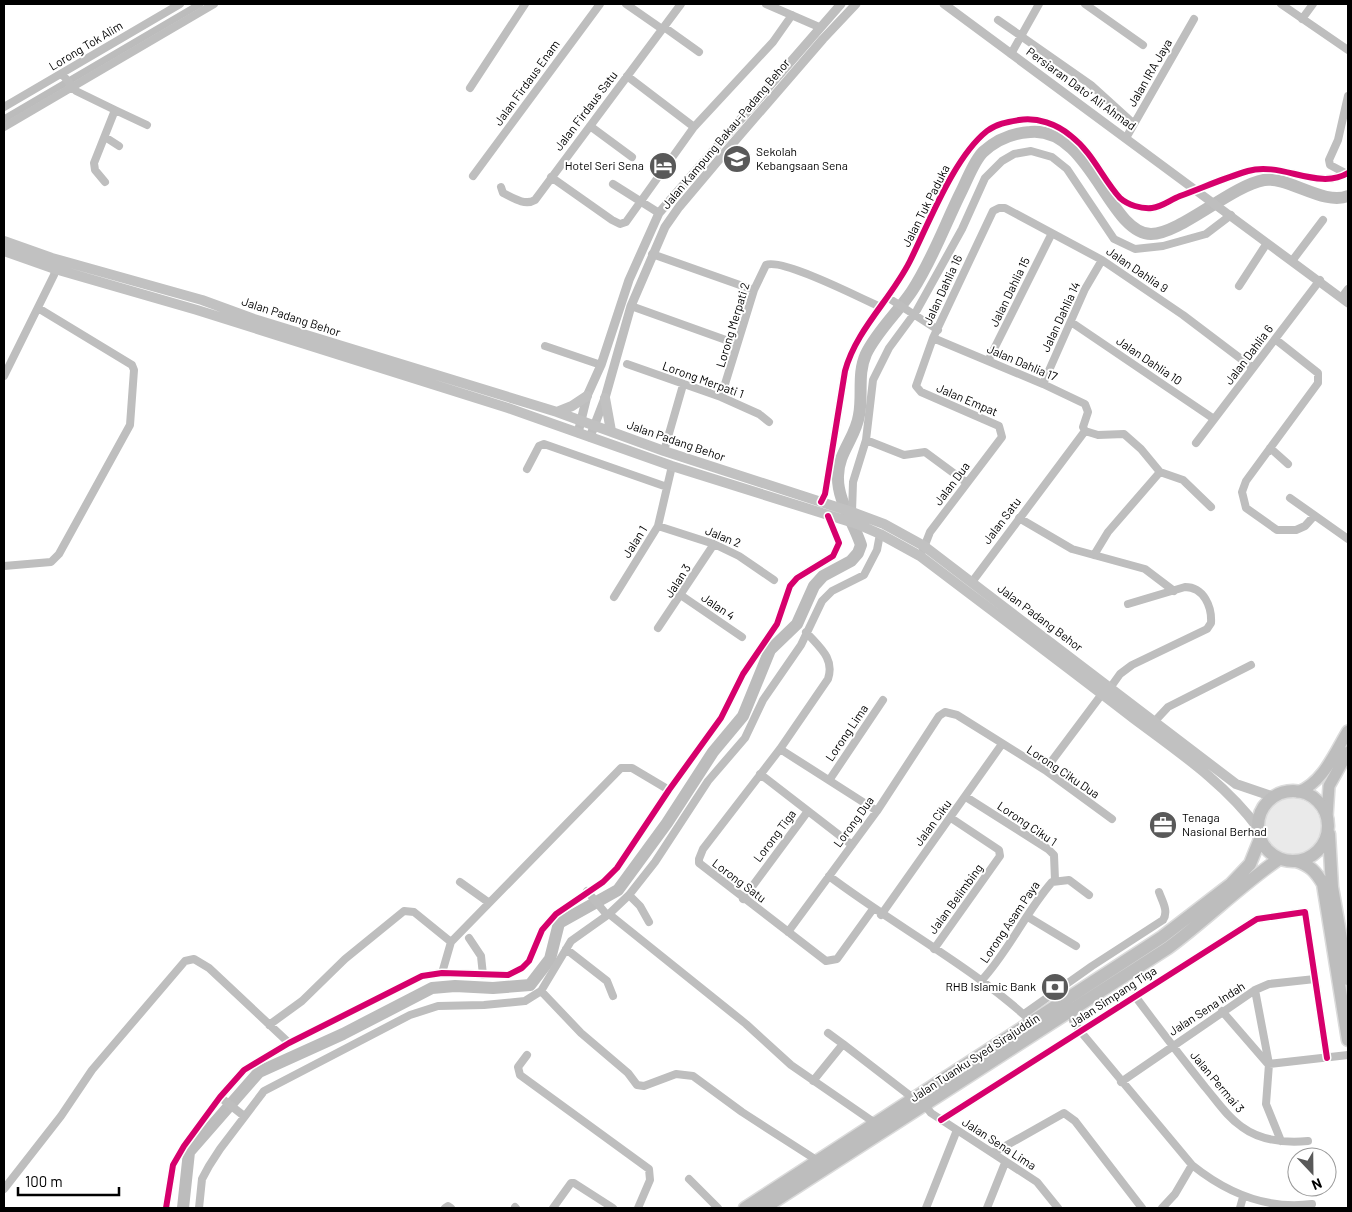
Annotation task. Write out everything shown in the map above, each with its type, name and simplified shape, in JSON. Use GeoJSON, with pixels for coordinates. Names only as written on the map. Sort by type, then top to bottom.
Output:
{"type":"FeatureCollection","features":[{"type":"Feature","properties":{"kind":"highway"},"geometry":{"type":"LineString","coordinates":[[1348,979],[1344,935],[1332,887],[1327,822],[1316,800],[1298,792],[1288,792],[1274,797],[1261,811],[1259,834],[1267,851],[1280,859],[1308,865],[1318,874],[1323,884],[1348,1040]]}},
{"type":"Feature","properties":{"kind":"highway"},"geometry":{"type":"LineString","coordinates":[[1296,861],[1310,857],[1318,851],[1327,836],[1327,822]]}},
{"type":"Feature","properties":{"kind":"highway","name":"Jalan Tuanku Syed Sirajuddin"},"geometry":{"type":"LineString","coordinates":[[756,1207],[1186,920],[1231,884],[1250,864],[1259,834]]}},
{"type":"Feature","properties":{"kind":"highway","name":"Jalan Tuanku Syed Sirajuddin"},"geometry":{"type":"LineString","coordinates":[[1032,1022],[1073,1009],[1168,948],[1216,912],[1258,874],[1280,859]]}},
{"type":"Feature","properties":{"kind":"highway","name":"Jalan Tuanku Syed Sirajuddin"},"geometry":{"type":"LineString","coordinates":[[756,1207],[818,1161],[875,1123],[918,1099]]}},
{"type":"Feature","properties":{"kind":"main road","name":"Jalan Padang Behor"},"geometry":{"type":"LineString","coordinates":[[4,240],[52,258],[202,300],[254,319],[557,412],[664,451],[884,524],[1106,691],[1154,722],[1236,784],[1274,797]]}},
{"type":"Feature","properties":{"kind":"main road","name":"Jalan Padang Behor"},"geometry":{"type":"LineString","coordinates":[[4,251],[55,269],[196,310],[508,408],[672,466],[857,524],[922,551],[972,582],[1223,788],[1245,810],[1259,834]]}},
{"type":"Feature","properties":{"kind":"main road"},"geometry":{"type":"LineString","coordinates":[[52,258],[55,262],[55,269]]}},
{"type":"Feature","properties":{"kind":"main road"},"geometry":{"type":"LineString","coordinates":[[557,412],[572,406],[588,396]]}},
{"type":"Feature","properties":{"kind":"main road"},"geometry":{"type":"LineString","coordinates":[[605,398],[611,432]]}},
{"type":"Feature","properties":{"kind":"main road"},"geometry":{"type":"LineString","coordinates":[[1298,792],[1310,787],[1319,777],[1348,731]]}},
{"type":"Feature","properties":{"kind":"main road"},"geometry":{"type":"LineString","coordinates":[[1327,822],[1328,786],[1348,752]]}},
{"type":"Feature","properties":{"kind":"street","name":"Lorong Tok Alim"},"geometry":{"type":"LineString","coordinates":[[4,107],[63,76],[180,4]]}},
{"type":"Feature","properties":{"kind":"street"},"geometry":{"type":"LineString","coordinates":[[4,127],[214,4]]}},
{"type":"Feature","properties":{"kind":"street"},"geometry":{"type":"LineString","coordinates":[[470,88],[525,4]]}},
{"type":"Feature","properties":{"kind":"street","name":"Jalan Firdaus Enam"},"geometry":{"type":"LineString","coordinates":[[473,176],[600,4]]}},
{"type":"Feature","properties":{"kind":"street"},"geometry":{"type":"LineString","coordinates":[[626,4],[699,52]]}},
{"type":"Feature","properties":{"kind":"street","name":"Jalan Firdaus Satu"},"geometry":{"type":"LineString","coordinates":[[501,187],[503,193],[530,203],[535,200],[681,4]]}},
{"type":"Feature","properties":{"kind":"street"},"geometry":{"type":"LineString","coordinates":[[766,4],[819,26]]}},
{"type":"Feature","properties":{"kind":"street","name":"Jalan Kampung Bakau-Padang Behor"},"geometry":{"type":"LineString","coordinates":[[578,433],[588,396],[601,365],[629,280],[659,213],[819,26],[841,4]]}},
{"type":"Feature","properties":{"kind":"street","name":"Jalan Kampung Bakau-Padang Behor"},"geometry":{"type":"LineString","coordinates":[[590,437],[593,425],[605,398],[631,306],[665,227],[679,207],[817,46],[856,4]]}},
{"type":"Feature","properties":{"kind":"street","name":"Persiaran Dato' Ali Ahmad"},"geometry":{"type":"LineString","coordinates":[[944,4],[1345,300]]}},
{"type":"Feature","properties":{"kind":"street"},"geometry":{"type":"LineString","coordinates":[[1011,54],[1039,4]]}},
{"type":"Feature","properties":{"kind":"street"},"geometry":{"type":"LineString","coordinates":[[1085,4],[1143,45]]}},
{"type":"Feature","properties":{"kind":"street"},"geometry":{"type":"LineString","coordinates":[[1282,4],[1348,50]]}},
{"type":"Feature","properties":{"kind":"street"},"geometry":{"type":"LineString","coordinates":[[1302,19],[1313,4]]}},
{"type":"Feature","properties":{"kind":"street"},"geometry":{"type":"LineString","coordinates":[[551,177],[620,224],[626,222],[694,126],[773,42],[792,15]]}},
{"type":"Feature","properties":{"kind":"street","name":"Jalan IRA Jaya"},"geometry":{"type":"LineString","coordinates":[[1126,138],[1194,19]]}},
{"type":"Feature","properties":{"kind":"street"},"geometry":{"type":"LineString","coordinates":[[998,20],[1021,38],[1091,85],[1134,124]]}},
{"type":"Feature","properties":{"kind":"street"},"geometry":{"type":"LineString","coordinates":[[63,76],[71,88],[147,125]]}},
{"type":"Feature","properties":{"kind":"street"},"geometry":{"type":"LineString","coordinates":[[626,76],[694,126]]}},
{"type":"Feature","properties":{"kind":"street"},"geometry":{"type":"LineString","coordinates":[[1348,96],[1338,140],[1329,160],[1330,165],[1348,174]]}},
{"type":"Feature","properties":{"kind":"street"},"geometry":{"type":"LineString","coordinates":[[106,182],[94,167],[114,110]]}},
{"type":"Feature","properties":{"kind":"street","name":"Jalan Tuk Paduka"},"geometry":{"type":"LineString","coordinates":[[824,503],[847,363],[880,307],[890,299],[962,160],[981,136],[999,124],[1028,119],[1053,124],[1064,129],[1084,146],[1120,198],[1132,205],[1154,208],[1199,193],[1230,176],[1252,170],[1279,170],[1332,180],[1348,174]]}},
{"type":"Feature","properties":{"kind":"street"},"geometry":{"type":"LineString","coordinates":[[590,126],[632,157]]}},
{"type":"Feature","properties":{"kind":"street"},"geometry":{"type":"LineString","coordinates":[[105,137],[119,146]]}},
{"type":"Feature","properties":{"kind":"street"},"geometry":{"type":"LineString","coordinates":[[852,512],[854,482],[866,440],[874,380],[889,348],[914,315],[962,229],[985,178],[996,165],[1014,154],[1031,151],[1052,157],[1067,168],[1109,232],[1121,243],[1135,248],[1163,246],[1206,234],[1227,212]]}},
{"type":"Feature","properties":{"kind":"street"},"geometry":{"type":"LineString","coordinates":[[614,184],[639,202],[659,213]]}},
{"type":"Feature","properties":{"kind":"street","name":"Jalan Dahlia 9"},"geometry":{"type":"LineString","coordinates":[[999,208],[1005,208],[1102,260],[1177,311],[1253,368]]}},
{"type":"Feature","properties":{"kind":"street","name":"Jalan Dahlia 16"},"geometry":{"type":"LineString","coordinates":[[916,386],[933,338],[992,211],[999,208]]}},
{"type":"Feature","properties":{"kind":"street"},"geometry":{"type":"LineString","coordinates":[[1292,261],[1323,220]]}},
{"type":"Feature","properties":{"kind":"street","name":"Jalan Dahlia 15"},"geometry":{"type":"LineString","coordinates":[[988,361],[1052,233]]}},
{"type":"Feature","properties":{"kind":"street"},"geometry":{"type":"LineString","coordinates":[[1239,286],[1267,243]]}},
{"type":"Feature","properties":{"kind":"street"},"geometry":{"type":"LineString","coordinates":[[652,254],[754,290]]}},
{"type":"Feature","properties":{"kind":"street","name":"Jalan Dahlia 14"},"geometry":{"type":"LineString","coordinates":[[1043,384],[1102,260]]}},
{"type":"Feature","properties":{"kind":"street","name":"Lorong Merpati 2"},"geometry":{"type":"LineString","coordinates":[[721,397],[754,290],[766,265],[771,263],[822,280],[880,307]]}},
{"type":"Feature","properties":{"kind":"street"},"geometry":{"type":"LineString","coordinates":[[4,376],[55,269]]}},
{"type":"Feature","properties":{"kind":"street","name":"Jalan Dahlia 6"},"geometry":{"type":"LineString","coordinates":[[1196,443],[1320,280]]}},
{"type":"Feature","properties":{"kind":"street"},"geometry":{"type":"LineString","coordinates":[[1345,300],[1348,289]]}},
{"type":"Feature","properties":{"kind":"street"},"geometry":{"type":"LineString","coordinates":[[890,299],[938,330]]}},
{"type":"Feature","properties":{"kind":"street"},"geometry":{"type":"LineString","coordinates":[[631,306],[738,344]]}},
{"type":"Feature","properties":{"kind":"street"},"geometry":{"type":"LineString","coordinates":[[4,566],[54,561],[120,442],[132,416],[134,370],[132,366],[38,308]]}},
{"type":"Feature","properties":{"kind":"street","name":"Jalan Dahlia 10"},"geometry":{"type":"LineString","coordinates":[[1071,322],[1214,419]]}},
{"type":"Feature","properties":{"kind":"street","name":"Jalan Dahlia 17"},"geometry":{"type":"LineString","coordinates":[[933,338],[1043,384],[1085,404],[1088,412],[1083,427],[1086,431]]}},
{"type":"Feature","properties":{"kind":"street"},"geometry":{"type":"LineString","coordinates":[[1275,339],[1318,373],[1320,378],[1243,485],[1243,501],[1246,508],[1277,530],[1296,530],[1305,526],[1314,516]]}},
{"type":"Feature","properties":{"kind":"street"},"geometry":{"type":"LineString","coordinates":[[545,346],[601,365]]}},
{"type":"Feature","properties":{"kind":"street","name":"Lorong Merpati 1"},"geometry":{"type":"LineString","coordinates":[[627,364],[683,386],[721,397],[760,414],[769,422]]}},
{"type":"Feature","properties":{"kind":"street"},"geometry":{"type":"LineString","coordinates":[[664,451],[683,386]]}},
{"type":"Feature","properties":{"kind":"street","name":"Jalan Empat"},"geometry":{"type":"LineString","coordinates":[[916,386],[921,392],[999,426],[1002,438]]}},
{"type":"Feature","properties":{"kind":"street"},"geometry":{"type":"LineString","coordinates":[[1086,431],[1098,435],[1124,434],[1141,449],[1160,472],[1183,480],[1211,507]]}},
{"type":"Feature","properties":{"kind":"street","name":"Jalan Satu"},"geometry":{"type":"LineString","coordinates":[[972,582],[1086,431]]}},
{"type":"Feature","properties":{"kind":"street","name":"Jalan Dua"},"geometry":{"type":"LineString","coordinates":[[922,551],[930,532],[1002,438]]}},
{"type":"Feature","properties":{"kind":"street"},"geometry":{"type":"LineString","coordinates":[[866,440],[904,455],[925,452],[967,483]]}},
{"type":"Feature","properties":{"kind":"street"},"geometry":{"type":"LineString","coordinates":[[527,469],[539,446],[544,444],[667,487]]}},
{"type":"Feature","properties":{"kind":"street"},"geometry":{"type":"LineString","coordinates":[[1270,448],[1288,464]]}},
{"type":"Feature","properties":{"kind":"street","name":"Jalan 1"},"geometry":{"type":"LineString","coordinates":[[614,597],[658,526],[672,466]]}},
{"type":"Feature","properties":{"kind":"street"},"geometry":{"type":"LineString","coordinates":[[1094,555],[1108,532],[1160,472]]}},
{"type":"Feature","properties":{"kind":"street"},"geometry":{"type":"LineString","coordinates":[[1290,498],[1348,539]]}},
{"type":"Feature","properties":{"kind":"street"},"geometry":{"type":"LineString","coordinates":[[166,1208],[173,1165],[184,1146],[220,1096],[244,1070],[289,1043],[422,976],[442,973],[484,976],[508,974],[522,968],[529,961],[546,924],[565,906],[590,894],[613,873],[669,790],[721,718],[743,674],[777,624],[790,586],[797,578],[837,551],[840,543],[831,516]]}},
{"type":"Feature","properties":{"kind":"street"},"geometry":{"type":"LineString","coordinates":[[1019,518],[1072,549],[1145,569],[1174,591]]}},
{"type":"Feature","properties":{"kind":"street","name":"Jalan 2"},"geometry":{"type":"LineString","coordinates":[[658,526],[714,544],[739,556],[774,580]]}},
{"type":"Feature","properties":{"kind":"street"},"geometry":{"type":"LineString","coordinates":[[199,1208],[202,1179],[242,1114],[264,1091],[410,1015],[438,1006],[484,1005],[525,1001],[541,991],[566,949],[577,935],[628,896],[660,855],[708,781],[745,738],[763,700],[801,644],[822,601],[832,591],[864,575],[877,550],[880,534]]}},
{"type":"Feature","properties":{"kind":"street","name":"Jalan 3"},"geometry":{"type":"LineString","coordinates":[[658,628],[682,596],[714,544]]}},
{"type":"Feature","properties":{"kind":"street"},"geometry":{"type":"LineString","coordinates":[[1044,770],[1120,674],[1132,665],[1207,629],[1212,623],[1212,614],[1199,590],[1185,587],[1128,604]]}},
{"type":"Feature","properties":{"kind":"street","name":"Jalan 4"},"geometry":{"type":"LineString","coordinates":[[682,596],[742,637]]}},
{"type":"Feature","properties":{"kind":"street","name":"Lorong Satu"},"geometry":{"type":"LineString","coordinates":[[806,632],[828,658],[831,669],[828,679],[780,749],[703,849],[699,859],[702,867],[826,961],[834,961],[873,910]]}},
{"type":"Feature","properties":{"kind":"street"},"geometry":{"type":"LineString","coordinates":[[1154,722],[1168,707],[1251,665]]}},
{"type":"Feature","properties":{"kind":"street","name":"Lorong Lima"},"geometry":{"type":"LineString","coordinates":[[830,779],[883,700]]}},
{"type":"Feature","properties":{"kind":"street","name":"Lorong Ciku Dua"},"geometry":{"type":"LineString","coordinates":[[935,723],[940,716],[949,712],[958,715],[1044,770],[1112,819]]}},
{"type":"Feature","properties":{"kind":"street","name":"Lorong Dua"},"geometry":{"type":"LineString","coordinates":[[788,932],[877,811],[935,723]]}},
{"type":"Feature","properties":{"kind":"street","name":"Jalan Ciku"},"geometry":{"type":"LineString","coordinates":[[881,915],[1002,744]]}},
{"type":"Feature","properties":{"kind":"street"},"geometry":{"type":"LineString","coordinates":[[780,749],[830,779],[877,811]]}},
{"type":"Feature","properties":{"kind":"street"},"geometry":{"type":"LineString","coordinates":[[442,973],[451,942],[621,768],[632,768],[669,790]]}},
{"type":"Feature","properties":{"kind":"street"},"geometry":{"type":"LineString","coordinates":[[760,774],[852,845]]}},
{"type":"Feature","properties":{"kind":"street","name":"Lorong Ciku 1"},"geometry":{"type":"LineString","coordinates":[[966,797],[1054,855],[1057,880]]}},
{"type":"Feature","properties":{"kind":"street","name":"Lorong Tiga"},"geometry":{"type":"LineString","coordinates":[[743,899],[808,811]]}},
{"type":"Feature","properties":{"kind":"street","name":"Jalan Belimbing"},"geometry":{"type":"LineString","coordinates":[[934,949],[1000,856],[999,850],[951,818]]}},
{"type":"Feature","properties":{"kind":"street"},"geometry":{"type":"LineString","coordinates":[[830,876],[873,910],[981,981],[1032,1022],[1115,952],[1163,920],[1166,915],[1166,909],[1159,892]]}},
{"type":"Feature","properties":{"kind":"street"},"geometry":{"type":"LineString","coordinates":[[1057,880],[1069,880],[1089,895]]}},
{"type":"Feature","properties":{"kind":"street","name":"Lorong Asam Paya"},"geometry":{"type":"LineString","coordinates":[[981,981],[1003,954],[1042,893],[1057,880]]}},
{"type":"Feature","properties":{"kind":"street"},"geometry":{"type":"LineString","coordinates":[[460,882],[488,902]]}},
{"type":"Feature","properties":{"kind":"street"},"geometry":{"type":"LineString","coordinates":[[590,894],[606,914],[746,1024],[791,1065],[875,1123]]}},
{"type":"Feature","properties":{"kind":"street"},"geometry":{"type":"LineString","coordinates":[[628,896],[640,906],[649,922]]}},
{"type":"Feature","properties":{"kind":"street"},"geometry":{"type":"LineString","coordinates":[[268,1025],[302,1000],[345,959],[404,911],[414,912],[451,942]]}},
{"type":"Feature","properties":{"kind":"street","name":"Jalan Simpang Tiga"},"geometry":{"type":"LineString","coordinates":[[941,1120],[1257,919],[1305,912],[1315,979]]}},
{"type":"Feature","properties":{"kind":"street"},"geometry":{"type":"LineString","coordinates":[[1028,917],[1076,946]]}},
{"type":"Feature","properties":{"kind":"street"},"geometry":{"type":"LineString","coordinates":[[469,938],[482,956],[484,976]]}},
{"type":"Feature","properties":{"kind":"street"},"geometry":{"type":"LineString","coordinates":[[566,949],[607,981],[613,996]]}},
{"type":"Feature","properties":{"kind":"street"},"geometry":{"type":"LineString","coordinates":[[1115,952],[1122,963]]}},
{"type":"Feature","properties":{"kind":"street"},"geometry":{"type":"LineString","coordinates":[[4,1189],[61,1116],[98,1064],[186,961],[194,959],[208,968],[289,1043]]}},
{"type":"Feature","properties":{"kind":"street"},"geometry":{"type":"LineString","coordinates":[[1315,979],[1327,1058]]}},
{"type":"Feature","properties":{"kind":"street","name":"Jalan Sena Indah"},"geometry":{"type":"LineString","coordinates":[[1121,1082],[1222,1011],[1256,990],[1269,984],[1315,979]]}},
{"type":"Feature","properties":{"kind":"street"},"geometry":{"type":"LineString","coordinates":[[1256,990],[1269,1064],[1266,1104],[1281,1141]]}},
{"type":"Feature","properties":{"kind":"street"},"geometry":{"type":"LineString","coordinates":[[541,991],[580,1033],[628,1073],[637,1085],[644,1086],[676,1074],[694,1076],[742,1112],[818,1161]]}},
{"type":"Feature","properties":{"kind":"street","name":"Jalan Permai 3"},"geometry":{"type":"LineString","coordinates":[[1135,996],[1171,1046],[1230,1117],[1243,1128],[1264,1138],[1281,1141],[1308,1141]]}},
{"type":"Feature","properties":{"kind":"street"},"geometry":{"type":"LineString","coordinates":[[1073,1009],[1073,1021],[1081,1032],[1192,1165],[1208,1178],[1243,1197],[1292,1207],[1312,1204]]}},
{"type":"Feature","properties":{"kind":"street"},"geometry":{"type":"LineString","coordinates":[[1222,1011],[1269,1064]]}},
{"type":"Feature","properties":{"kind":"street","name":"Jalan Sena Lima"},"geometry":{"type":"LineString","coordinates":[[828,1033],[918,1099],[941,1120],[1036,1182],[1058,1208]]}},
{"type":"Feature","properties":{"kind":"street"},"geometry":{"type":"LineString","coordinates":[[813,1081],[843,1044]]}},
{"type":"Feature","properties":{"kind":"street"},"geometry":{"type":"LineString","coordinates":[[1269,1064],[1348,1055]]}},
{"type":"Feature","properties":{"kind":"street"},"geometry":{"type":"LineString","coordinates":[[526,1056],[518,1066],[520,1075],[649,1169],[650,1180],[638,1208]]}},
{"type":"Feature","properties":{"kind":"street"},"geometry":{"type":"LineString","coordinates":[[220,1096],[242,1114]]}},
{"type":"Feature","properties":{"kind":"street"},"geometry":{"type":"LineString","coordinates":[[992,1153],[1064,1114],[1075,1121],[1142,1208]]}},
{"type":"Feature","properties":{"kind":"street"},"geometry":{"type":"LineString","coordinates":[[926,1208],[957,1130]]}},
{"type":"Feature","properties":{"kind":"street"},"geometry":{"type":"LineString","coordinates":[[987,1208],[1005,1162]]}},
{"type":"Feature","properties":{"kind":"street"},"geometry":{"type":"LineString","coordinates":[[1162,1208],[1175,1194],[1192,1165]]}},
{"type":"Feature","properties":{"kind":"street"},"geometry":{"type":"LineString","coordinates":[[689,1179],[718,1208]]}},
{"type":"Feature","properties":{"kind":"street"},"geometry":{"type":"LineString","coordinates":[[553,1208],[571,1183],[574,1183],[613,1208]]}},
{"type":"Feature","properties":{"kind":"street"},"geometry":{"type":"LineString","coordinates":[[1240,1208],[1243,1197]]}},
{"type":"Feature","properties":{"kind":"street"},"geometry":{"type":"LineString","coordinates":[[445,1208],[448,1206],[451,1208]]}},
{"type":"Feature","properties":{"kind":"shaded area"},"geometry":{"type":"Polygon","coordinates":[[[1292,798],[1303,800],[1316,811],[1321,827],[1319,838],[1308,851],[1292,856],[1281,854],[1268,843],[1263,827],[1265,816],[1276,803],[1292,798]]]}},
{"type":"Feature","properties":{"kind":"waterway"},"geometry":{"type":"LineString","coordinates":[[4,119],[200,4]]}},
{"type":"Feature","properties":{"kind":"waterway"},"geometry":{"type":"LineString","coordinates":[[183,1208],[189,1152],[259,1072],[343,1034],[432,988],[455,986],[493,988],[530,985],[550,959],[559,923],[618,890],[667,823],[713,752],[743,716],[770,650],[797,624],[814,586],[823,576],[851,561],[858,553],[861,545],[843,503],[838,485],[838,476],[841,460],[857,423],[863,362],[876,337],[912,291],[919,279],[933,254],[971,170],[983,152],[999,141],[1017,134],[1030,132],[1051,135],[1068,145],[1084,162],[1123,217],[1136,229],[1151,234],[1163,232],[1176,226],[1236,191],[1264,180],[1284,182],[1328,197],[1348,196]]}},
{"type":"Feature","properties":{"kind":"cycle path"},"geometry":{"type":"LineString","coordinates":[[821,502],[825,494],[845,371],[850,356],[865,328],[910,261],[953,174],[975,142],[990,129],[998,125],[1026,119],[1046,122],[1060,128],[1079,143],[1120,198],[1131,205],[1143,208],[1159,206],[1180,196],[1248,171],[1273,170],[1324,179],[1336,178],[1348,173]]}},
{"type":"Feature","properties":{"kind":"cycle path"},"geometry":{"type":"LineString","coordinates":[[166,1208],[173,1165],[184,1146],[220,1097],[244,1070],[289,1043],[422,976],[442,973],[508,975],[522,968],[529,961],[542,930],[556,914],[603,882],[617,868],[669,790],[721,718],[743,674],[777,624],[790,586],[797,578],[833,556],[839,543],[828,516]]}},
{"type":"Feature","properties":{"kind":"cycle path"},"geometry":{"type":"LineString","coordinates":[[941,1120],[1257,919],[1305,912],[1327,1058]]}},
{"type":"Feature","properties":{"kind":"place","name":"Sekolah Kebangsaan Sena"},"geometry":{"type":"Point","coordinates":[737,159]}},
{"type":"Feature","properties":{"kind":"place","name":"Hotel Seri Sena"},"geometry":{"type":"Point","coordinates":[663,166]}},
{"type":"Feature","properties":{"kind":"place","name":"Tenaga Nasional Berhad"},"geometry":{"type":"Point","coordinates":[1163,825]}},
{"type":"Feature","properties":{"kind":"place","name":"RHB Islamic Bank"},"geometry":{"type":"Point","coordinates":[1055,987]}}]}
